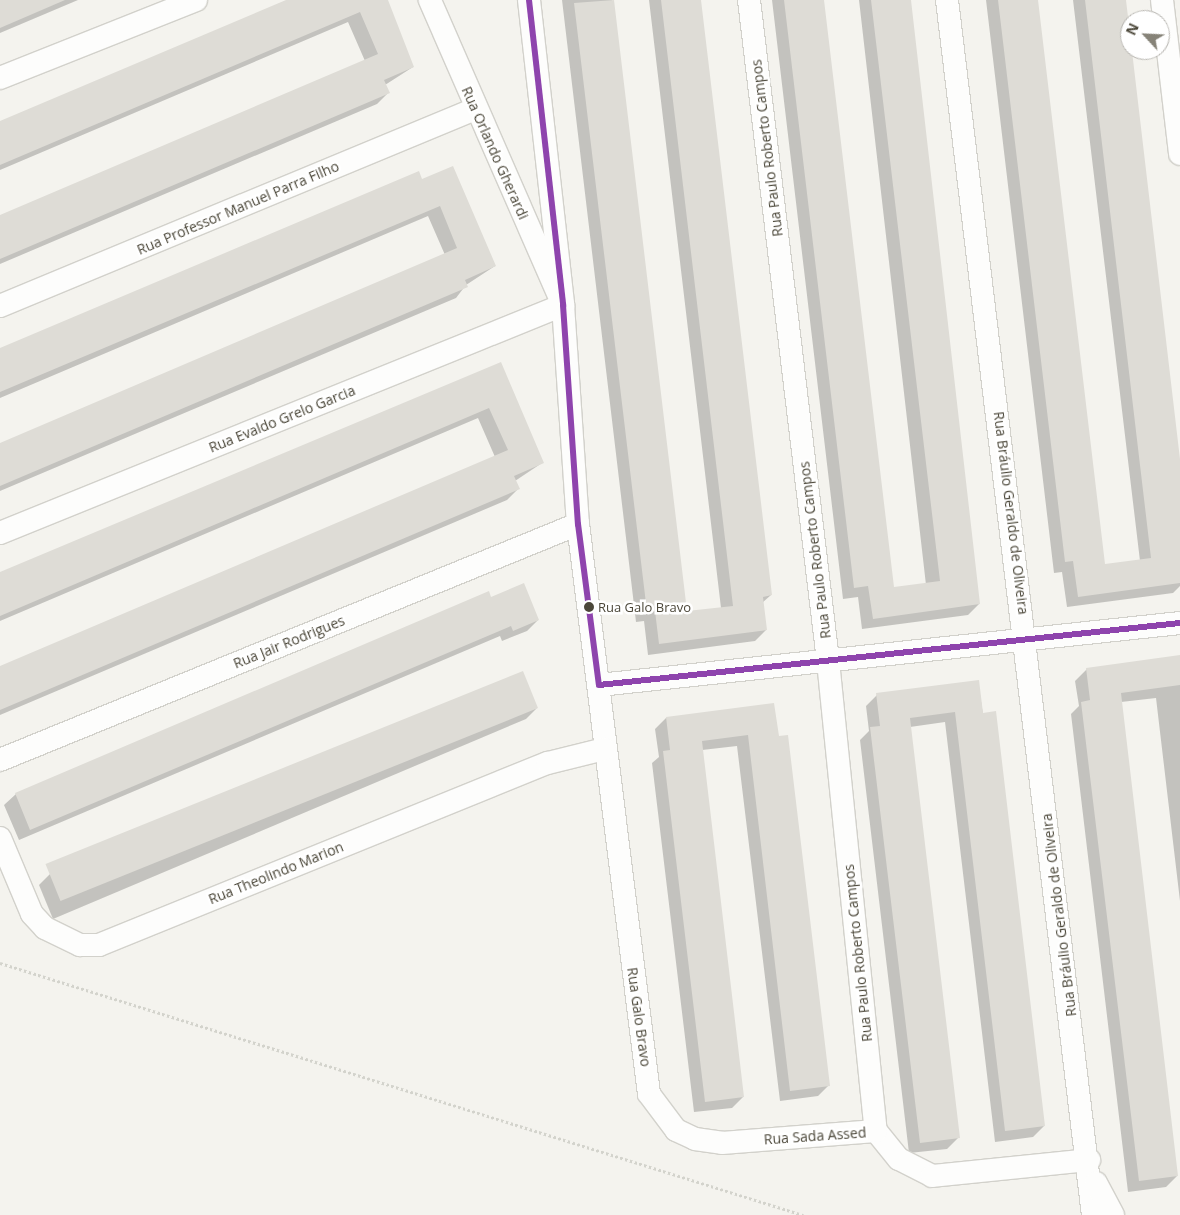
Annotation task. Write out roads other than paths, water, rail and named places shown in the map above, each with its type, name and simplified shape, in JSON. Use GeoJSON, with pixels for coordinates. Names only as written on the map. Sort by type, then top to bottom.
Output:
{"type":"FeatureCollection","features":[{"type":"Feature","properties":{"kind":"street"},"geometry":{"type":"LineString","coordinates":[[0,78],[196,0]]}},
{"type":"Feature","properties":{"kind":"street","name":"Rua Orlando Gherardi"},"geometry":{"type":"LineString","coordinates":[[430,0],[475,110],[563,306]]}},
{"type":"Feature","properties":{"kind":"street","name":"Rua Galo Bravo"},"geometry":{"type":"LineString","coordinates":[[529,0],[563,306],[578,524],[599,685],[604,749],[649,1094],[676,1130]]}},
{"type":"Feature","properties":{"kind":"street","name":"Rua Paulo Roberto Campos"},"geometry":{"type":"LineString","coordinates":[[749,0],[828,661],[876,1132]]}},
{"type":"Feature","properties":{"kind":"street","name":"Rua Bráulio Geraldo de Oliveira"},"geometry":{"type":"LineString","coordinates":[[947,0],[1027,639],[1093,1215]]}},
{"type":"Feature","properties":{"kind":"street"},"geometry":{"type":"LineString","coordinates":[[1162,0],[1180,154]]}},
{"type":"Feature","properties":{"kind":"street","name":"Rua Professor Manuel Parra Filho"},"geometry":{"type":"LineString","coordinates":[[0,306],[475,110]]}},
{"type":"Feature","properties":{"kind":"street","name":"Rua Evaldo Grelo Garcia"},"geometry":{"type":"LineString","coordinates":[[0,533],[563,306]]}},
{"type":"Feature","properties":{"kind":"street","name":"Rua Jair Rodrigues"},"geometry":{"type":"LineString","coordinates":[[0,760],[578,524]]}},
{"type":"Feature","properties":{"kind":"street"},"geometry":{"type":"LineString","coordinates":[[599,685],[1180,623]]}},
{"type":"Feature","properties":{"kind":"street","name":"Rua Theolindo Marion"},"geometry":{"type":"LineString","coordinates":[[0,838],[32,914],[45,928],[80,945],[99,945],[548,763],[604,749]]}},
{"type":"Feature","properties":{"kind":"street","name":"Rua Sada Assed"},"geometry":{"type":"LineString","coordinates":[[676,1130],[695,1139],[722,1143],[876,1132],[899,1159],[932,1176],[1089,1168]]}},
{"type":"Feature","properties":{"kind":"street"},"geometry":{"type":"LineString","coordinates":[[1089,1168],[1113,1215]]}},
{"type":"Feature","properties":{"kind":"place","name":"Rua Galo Bravo"},"geometry":{"type":"Point","coordinates":[589,607]}}]}
